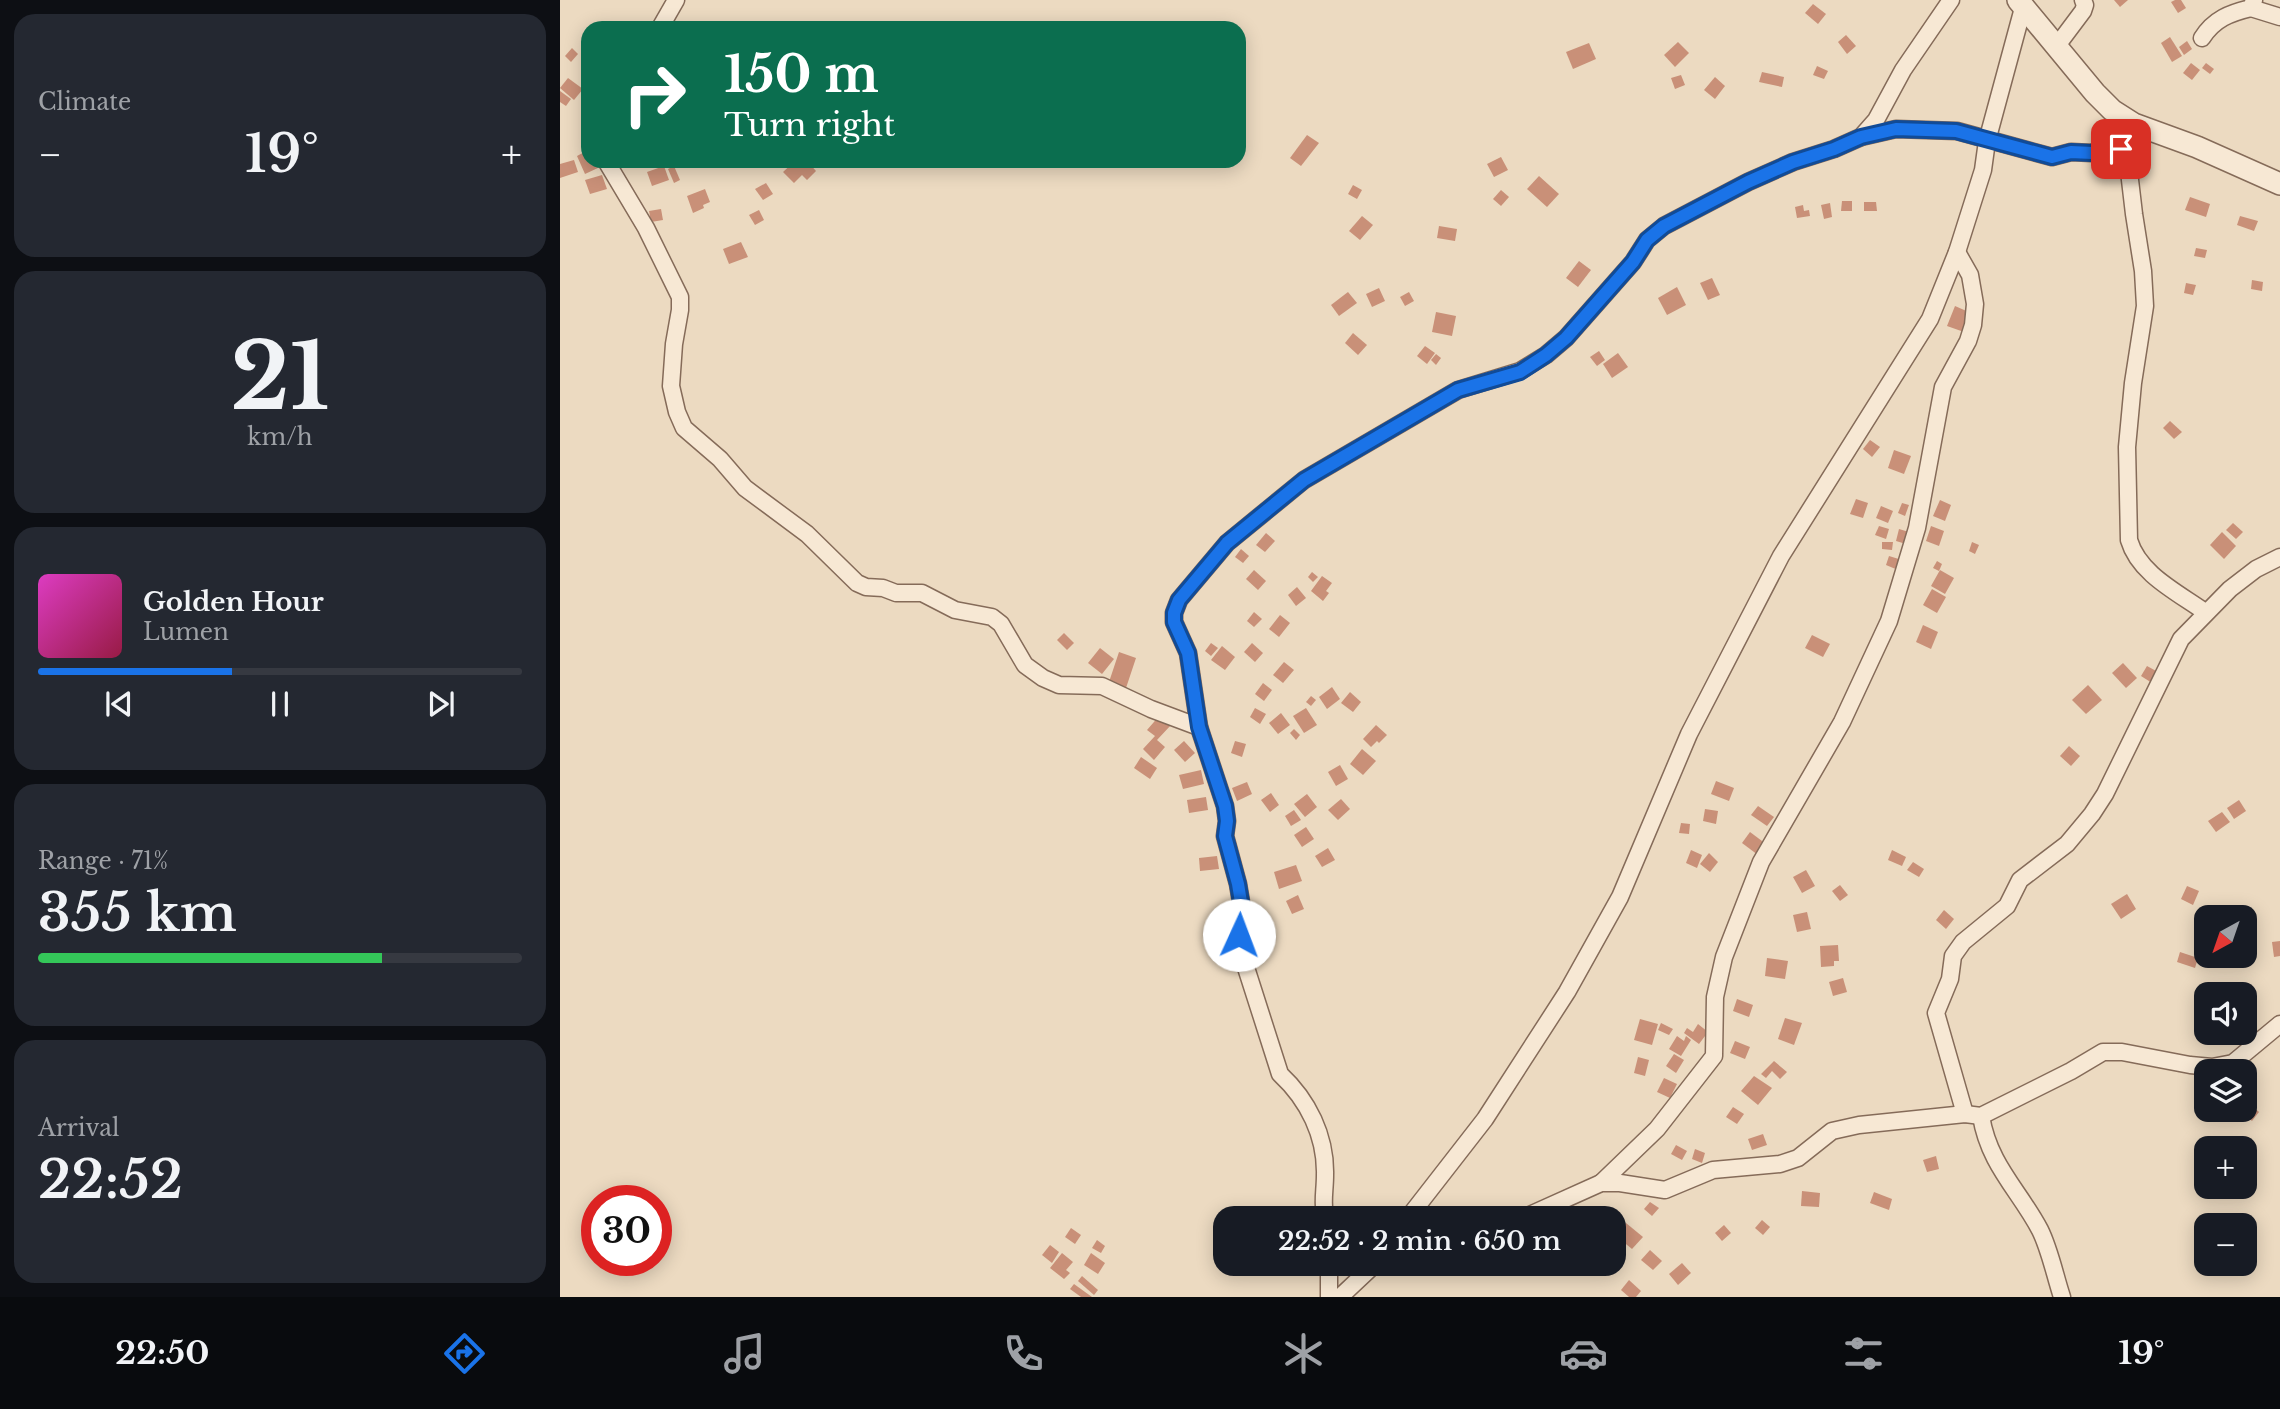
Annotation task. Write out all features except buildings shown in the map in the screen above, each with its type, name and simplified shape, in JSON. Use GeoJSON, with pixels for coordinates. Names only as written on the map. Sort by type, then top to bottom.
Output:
{"type":"FeatureCollection","features":[{"type":"Feature","properties":{"kind":"street"},"geometry":{"type":"LineString","coordinates":[[664,21],[676,0]]}},
{"type":"Feature","properties":{"kind":"street"},"geometry":{"type":"LineString","coordinates":[[1861,137],[1877,120],[1903,69],[1951,0]]}},
{"type":"Feature","properties":{"kind":"street"},"geometry":{"type":"LineString","coordinates":[[2056,47],[2083,11],[2083,0]]}},
{"type":"Feature","properties":{"kind":"street"},"geometry":{"type":"LineString","coordinates":[[2020,4],[2112,110],[2134,124],[2197,147],[2280,184]]}},
{"type":"Feature","properties":{"kind":"street"},"geometry":{"type":"LineString","coordinates":[[1417,1206],[1485,1119],[1567,992],[1620,897],[1689,734],[1781,556],[1930,319],[1957,252],[1983,170],[1987,141],[2020,4]]}},
{"type":"Feature","properties":{"kind":"street"},"geometry":{"type":"LineString","coordinates":[[2202,38],[2209,27],[2252,4],[2280,17]]}},
{"type":"Feature","properties":{"kind":"street"},"geometry":{"type":"LineString","coordinates":[[2134,124],[2126,146],[2143,271],[2145,306],[2133,383],[2127,447],[2129,540],[2133,554],[2143,567],[2205,612]]}},
{"type":"Feature","properties":{"kind":"street"},"geometry":{"type":"LineString","coordinates":[[1323,1206],[1324,1146],[1313,1116],[1293,1086],[1280,1074],[1241,952],[1241,902],[1225,836],[1225,806],[1199,727],[1188,653],[1174,622],[1179,600],[1227,543],[1304,480],[1458,390],[1520,372],[1546,355],[1566,338],[1633,262],[1647,240],[1664,226],[1748,182],[1861,137],[1896,129],[1956,131],[2052,157],[2071,152],[2092,153],[2104,148],[2121,149],[2126,146]]}},
{"type":"Feature","properties":{"kind":"street"},"geometry":{"type":"LineString","coordinates":[[611,168],[646,228],[680,297],[671,386],[677,412],[684,428],[720,459],[745,488],[807,534],[857,583],[896,593],[922,593],[954,610],[992,617],[1001,624],[1025,665],[1044,678],[1059,685],[1102,686],[1151,709],[1199,727]]}},
{"type":"Feature","properties":{"kind":"street"},"geometry":{"type":"LineString","coordinates":[[1550,1206],[1601,1183],[1657,1129],[1714,1056],[1715,998],[1724,957],[1761,862],[1842,722],[1889,621],[1917,528],[1942,387],[1968,341],[1973,325],[1975,304],[1970,275],[1957,252]]}},
{"type":"Feature","properties":{"kind":"street"},"geometry":{"type":"LineString","coordinates":[[2062,1297],[2040,1232],[2004,1175],[1973,1115],[1936,1013],[1950,979],[1956,949],[2007,905],[2020,880],[2067,844],[2092,814],[2105,794],[2181,639],[2205,612],[2256,569],[2280,557]]}},
{"type":"Feature","properties":{"kind":"street"},"geometry":{"type":"LineString","coordinates":[[1601,1183],[1665,1190],[1713,1170],[1780,1164],[1798,1158],[1832,1131],[1859,1125],[1973,1115],[2071,1071],[2103,1052],[2122,1052],[2212,1067],[2233,1063],[2280,1024]]}},
{"type":"Feature","properties":{"kind":"street"},"geometry":{"type":"LineString","coordinates":[[1329,1276],[1329,1297]]}},
{"type":"Feature","properties":{"kind":"street"},"geometry":{"type":"LineString","coordinates":[[1340,1297],[1364,1276]]}},
{"type":"Feature","properties":{"kind":"route"},"geometry":{"type":"LineString","coordinates":[[1239,935],[1241,902],[1225,836],[1225,806],[1199,727],[1188,653],[1174,622],[1179,600],[1227,543],[1304,480],[1458,390],[1520,372],[1546,355],[1566,338],[1633,262],[1647,240],[1664,226],[1681,215],[1793,162],[1861,137],[1896,129],[1956,131],[2052,157],[2071,152],[2092,153],[2104,148],[2121,149]]}}]}
